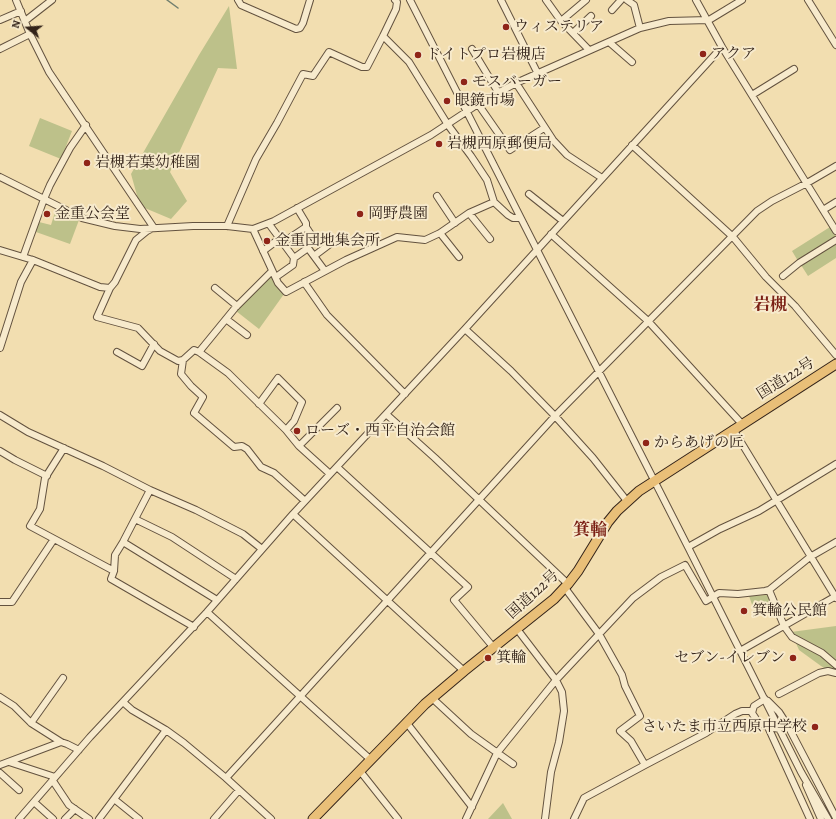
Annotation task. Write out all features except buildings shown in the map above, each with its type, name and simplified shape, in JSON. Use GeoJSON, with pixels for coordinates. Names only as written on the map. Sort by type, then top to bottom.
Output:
{"type":"FeatureCollection","features":[{"type":"Feature","properties":{"kind":"highway","name":"国道122号"},"geometry":{"type":"LineString","coordinates":[[313,819],[406,722],[432,698],[554,599],[567,586],[586,559],[604,527],[627,501],[639,491],[732,429],[836,364]]}},
{"type":"Feature","properties":{"kind":"street"},"geometry":{"type":"LineString","coordinates":[[16,0],[30,34],[49,72],[154,228]]}},
{"type":"Feature","properties":{"kind":"street"},"geometry":{"type":"LineString","coordinates":[[25,21],[52,0]]}},
{"type":"Feature","properties":{"kind":"street"},"geometry":{"type":"LineString","coordinates":[[238,0],[241,5],[296,29],[300,28],[303,23],[310,0]]}},
{"type":"Feature","properties":{"kind":"street"},"geometry":{"type":"LineString","coordinates":[[410,0],[801,772],[828,819]]}},
{"type":"Feature","properties":{"kind":"street"},"geometry":{"type":"LineString","coordinates":[[501,0],[538,74]]}},
{"type":"Feature","properties":{"kind":"street"},"geometry":{"type":"LineString","coordinates":[[546,0],[561,21],[589,50]]}},
{"type":"Feature","properties":{"kind":"street"},"geometry":{"type":"LineString","coordinates":[[561,21],[586,0]]}},
{"type":"Feature","properties":{"kind":"street"},"geometry":{"type":"LineString","coordinates":[[612,10],[621,0]]}},
{"type":"Feature","properties":{"kind":"street"},"geometry":{"type":"LineString","coordinates":[[628,0],[634,5],[640,28]]}},
{"type":"Feature","properties":{"kind":"street"},"geometry":{"type":"LineString","coordinates":[[696,0],[709,20],[722,47],[836,231]]}},
{"type":"Feature","properties":{"kind":"street"},"geometry":{"type":"LineString","coordinates":[[0,177],[82,218],[115,226],[140,229],[227,226],[253,229],[269,224],[431,135],[478,104],[516,83],[640,28],[669,21],[709,20],[742,0]]}},
{"type":"Feature","properties":{"kind":"street"},"geometry":{"type":"LineString","coordinates":[[808,0],[836,45]]}},
{"type":"Feature","properties":{"kind":"street"},"geometry":{"type":"LineString","coordinates":[[227,226],[256,159],[303,74],[313,76],[329,52],[362,68],[367,67],[383,36],[398,1]]}},
{"type":"Feature","properties":{"kind":"street"},"geometry":{"type":"LineString","coordinates":[[0,20],[21,11]]}},
{"type":"Feature","properties":{"kind":"street"},"geometry":{"type":"LineString","coordinates":[[573,33],[591,16]]}},
{"type":"Feature","properties":{"kind":"street"},"geometry":{"type":"LineString","coordinates":[[0,49],[30,34]]}},
{"type":"Feature","properties":{"kind":"street"},"geometry":{"type":"LineString","coordinates":[[383,36],[409,62],[448,125],[487,180],[494,202],[508,215],[515,218],[520,218]]}},
{"type":"Feature","properties":{"kind":"street"},"geometry":{"type":"LineString","coordinates":[[609,42],[632,62]]}},
{"type":"Feature","properties":{"kind":"street"},"geometry":{"type":"LineString","coordinates":[[19,819],[90,737],[208,612],[293,514],[465,329],[722,47]]}},
{"type":"Feature","properties":{"kind":"street"},"geometry":{"type":"LineString","coordinates":[[472,49],[498,92]]}},
{"type":"Feature","properties":{"kind":"street"},"geometry":{"type":"LineString","coordinates":[[752,95],[794,68]]}},
{"type":"Feature","properties":{"kind":"street"},"geometry":{"type":"LineString","coordinates":[[516,83],[553,140],[567,154],[602,178]]}},
{"type":"Feature","properties":{"kind":"street"},"geometry":{"type":"LineString","coordinates":[[478,104],[510,150],[544,128]]}},
{"type":"Feature","properties":{"kind":"street"},"geometry":{"type":"LineString","coordinates":[[23,257],[44,199],[70,148],[86,125]]}},
{"type":"Feature","properties":{"kind":"street"},"geometry":{"type":"LineString","coordinates":[[632,145],[733,237],[766,277],[795,306],[836,355]]}},
{"type":"Feature","properties":{"kind":"street"},"geometry":{"type":"LineString","coordinates":[[226,778],[386,600],[555,416],[757,211],[772,201],[836,166]]}},
{"type":"Feature","properties":{"kind":"street"},"geometry":{"type":"LineString","coordinates":[[529,194],[563,221]]}},
{"type":"Feature","properties":{"kind":"street"},"geometry":{"type":"LineString","coordinates":[[437,196],[456,223]]}},
{"type":"Feature","properties":{"kind":"street"},"geometry":{"type":"LineString","coordinates":[[253,229],[274,274],[286,292],[346,260],[397,237],[425,240],[440,233],[469,214],[494,202]]}},
{"type":"Feature","properties":{"kind":"street"},"geometry":{"type":"LineString","coordinates":[[823,210],[836,202]]}},
{"type":"Feature","properties":{"kind":"street"},"geometry":{"type":"LineString","coordinates":[[297,208],[310,233],[308,248],[325,271]]}},
{"type":"Feature","properties":{"kind":"street"},"geometry":{"type":"LineString","coordinates":[[469,214],[490,239]]}},
{"type":"Feature","properties":{"kind":"street"},"geometry":{"type":"LineString","coordinates":[[199,352],[236,306],[274,274],[293,265],[294,258],[269,224]]}},
{"type":"Feature","properties":{"kind":"street"},"geometry":{"type":"LineString","coordinates":[[263,251],[306,227]]}},
{"type":"Feature","properties":{"kind":"street"},"geometry":{"type":"LineString","coordinates":[[154,228],[147,231],[136,240],[115,282],[110,288],[97,316],[138,328],[160,351],[178,361],[183,360],[194,350],[199,352],[228,373],[286,430],[299,446],[330,474]]}},
{"type":"Feature","properties":{"kind":"street"},"geometry":{"type":"LineString","coordinates":[[440,233],[459,257]]}},
{"type":"Feature","properties":{"kind":"street"},"geometry":{"type":"LineString","coordinates":[[551,234],[648,321],[742,424]]}},
{"type":"Feature","properties":{"kind":"street"},"geometry":{"type":"LineString","coordinates":[[783,276],[799,263],[836,240]]}},
{"type":"Feature","properties":{"kind":"street"},"geometry":{"type":"LineString","coordinates":[[314,256],[334,241]]}},
{"type":"Feature","properties":{"kind":"street"},"geometry":{"type":"LineString","coordinates":[[294,258],[308,248]]}},
{"type":"Feature","properties":{"kind":"street"},"geometry":{"type":"LineString","coordinates":[[0,250],[33,260],[100,287],[110,288]]}},
{"type":"Feature","properties":{"kind":"street"},"geometry":{"type":"LineString","coordinates":[[0,348],[21,282],[33,260]]}},
{"type":"Feature","properties":{"kind":"street"},"geometry":{"type":"LineString","coordinates":[[304,282],[327,315],[405,394]]}},
{"type":"Feature","properties":{"kind":"street"},"geometry":{"type":"LineString","coordinates":[[214,288],[236,306]]}},
{"type":"Feature","properties":{"kind":"street"},"geometry":{"type":"LineString","coordinates":[[226,318],[247,335]]}},
{"type":"Feature","properties":{"kind":"street"},"geometry":{"type":"LineString","coordinates":[[465,329],[511,371],[555,416],[593,458],[627,501]]}},
{"type":"Feature","properties":{"kind":"street"},"geometry":{"type":"LineString","coordinates":[[117,352],[142,366],[154,344]]}},
{"type":"Feature","properties":{"kind":"street"},"geometry":{"type":"LineString","coordinates":[[183,360],[181,374],[203,397],[194,413],[234,447],[242,446],[247,449],[261,467],[274,473],[305,502]]}},
{"type":"Feature","properties":{"kind":"street"},"geometry":{"type":"LineString","coordinates":[[259,404],[278,378],[302,402],[294,421],[286,430]]}},
{"type":"Feature","properties":{"kind":"street"},"geometry":{"type":"LineString","coordinates":[[299,446],[338,408]]}},
{"type":"Feature","properties":{"kind":"street"},"geometry":{"type":"LineString","coordinates":[[386,414],[479,500],[567,586],[600,634],[622,675],[625,686],[640,716],[620,730],[631,741],[645,765]]}},
{"type":"Feature","properties":{"kind":"street"},"geometry":{"type":"LineString","coordinates":[[0,416],[28,432],[103,466],[150,490],[196,510],[236,531],[262,549]]}},
{"type":"Feature","properties":{"kind":"street"},"geometry":{"type":"LineString","coordinates":[[732,429],[775,501],[836,597],[740,651]]}},
{"type":"Feature","properties":{"kind":"street"},"geometry":{"type":"LineString","coordinates":[[64,448],[45,478],[40,509],[30,526],[114,571]]}},
{"type":"Feature","properties":{"kind":"street"},"geometry":{"type":"LineString","coordinates":[[0,451],[46,476]]}},
{"type":"Feature","properties":{"kind":"street"},"geometry":{"type":"LineString","coordinates":[[688,547],[720,529],[759,511],[836,464]]}},
{"type":"Feature","properties":{"kind":"street"},"geometry":{"type":"LineString","coordinates":[[337,467],[468,587],[454,600],[494,648]]}},
{"type":"Feature","properties":{"kind":"street"},"geometry":{"type":"LineString","coordinates":[[150,490],[115,555],[114,571],[111,579],[194,627]]}},
{"type":"Feature","properties":{"kind":"street"},"geometry":{"type":"LineString","coordinates":[[293,514],[464,671]]}},
{"type":"Feature","properties":{"kind":"street"},"geometry":{"type":"LineString","coordinates":[[135,519],[172,537],[236,579]]}},
{"type":"Feature","properties":{"kind":"street"},"geometry":{"type":"LineString","coordinates":[[0,602],[12,602],[54,539]]}},
{"type":"Feature","properties":{"kind":"street"},"geometry":{"type":"LineString","coordinates":[[123,542],[217,600]]}},
{"type":"Feature","properties":{"kind":"street"},"geometry":{"type":"LineString","coordinates":[[466,819],[497,753],[556,680],[633,598],[661,577],[685,565],[706,601],[720,593],[738,594],[765,591],[769,590],[810,557],[836,542]]}},
{"type":"Feature","properties":{"kind":"street"},"geometry":{"type":"LineString","coordinates":[[769,590],[784,626],[792,637],[822,653],[836,665]]}},
{"type":"Feature","properties":{"kind":"street"},"geometry":{"type":"LineString","coordinates":[[208,612],[371,760]]}},
{"type":"Feature","properties":{"kind":"street"},"geometry":{"type":"LineString","coordinates":[[517,629],[556,680],[562,692],[564,711],[559,742],[551,772],[545,819]]}},
{"type":"Feature","properties":{"kind":"street"},"geometry":{"type":"LineString","coordinates":[[779,694],[819,673],[828,671],[836,673]]}},
{"type":"Feature","properties":{"kind":"street"},"geometry":{"type":"LineString","coordinates":[[31,723],[63,678]]}},
{"type":"Feature","properties":{"kind":"street"},"geometry":{"type":"LineString","coordinates":[[0,697],[14,706],[31,723],[61,742],[80,750]]}},
{"type":"Feature","properties":{"kind":"street"},"geometry":{"type":"LineString","coordinates":[[432,698],[471,734],[513,764]]}},
{"type":"Feature","properties":{"kind":"street"},"geometry":{"type":"LineString","coordinates":[[765,699],[754,706],[752,711],[754,717],[758,722],[768,727],[780,729]]}},
{"type":"Feature","properties":{"kind":"street"},"geometry":{"type":"LineString","coordinates":[[765,699],[779,712],[788,726],[836,818]]}},
{"type":"Feature","properties":{"kind":"street"},"geometry":{"type":"LineString","coordinates":[[123,702],[132,710],[166,730],[226,778],[271,819]]}},
{"type":"Feature","properties":{"kind":"street"},"geometry":{"type":"LineString","coordinates":[[574,819],[584,798],[706,733],[735,714],[752,711]]}},
{"type":"Feature","properties":{"kind":"street"},"geometry":{"type":"LineString","coordinates":[[406,722],[472,807]]}},
{"type":"Feature","properties":{"kind":"street"},"geometry":{"type":"LineString","coordinates":[[768,727],[810,819]]}},
{"type":"Feature","properties":{"kind":"street"},"geometry":{"type":"LineString","coordinates":[[99,819],[166,730]]}},
{"type":"Feature","properties":{"kind":"street"},"geometry":{"type":"LineString","coordinates":[[0,766],[61,742]]}},
{"type":"Feature","properties":{"kind":"street"},"geometry":{"type":"LineString","coordinates":[[9,762],[54,779],[69,805],[89,819]]}},
{"type":"Feature","properties":{"kind":"street"},"geometry":{"type":"LineString","coordinates":[[360,771],[398,819]]}},
{"type":"Feature","properties":{"kind":"street"},"geometry":{"type":"LineString","coordinates":[[801,772],[809,795],[821,819]]}},
{"type":"Feature","properties":{"kind":"street"},"geometry":{"type":"LineString","coordinates":[[0,773],[19,790]]}},
{"type":"Feature","properties":{"kind":"street"},"geometry":{"type":"LineString","coordinates":[[214,819],[239,790]]}},
{"type":"Feature","properties":{"kind":"street"},"geometry":{"type":"LineString","coordinates":[[114,799],[139,819]]}},
{"type":"Feature","properties":{"kind":"street"},"geometry":{"type":"LineString","coordinates":[[34,802],[53,819]]}},
{"type":"Feature","properties":{"kind":"street"},"geometry":{"type":"LineString","coordinates":[[65,819],[75,809]]}},
{"type":"Feature","properties":{"kind":"green space"},"geometry":{"type":"Polygon","coordinates":[[[229,6],[237,69],[218,68],[170,172],[187,201],[171,219],[140,206],[131,174],[199,55],[229,6]]]}},
{"type":"Feature","properties":{"kind":"green space"},"geometry":{"type":"Polygon","coordinates":[[[40,118],[72,131],[61,159],[29,146],[40,118]]]}},
{"type":"Feature","properties":{"kind":"green space"},"geometry":{"type":"Polygon","coordinates":[[[56,209],[79,220],[70,244],[36,232],[39,222],[51,225],[56,209]]]}},
{"type":"Feature","properties":{"kind":"green space"},"geometry":{"type":"Polygon","coordinates":[[[830,227],[836,237],[798,261],[792,251],[830,227]]]}},
{"type":"Feature","properties":{"kind":"green space"},"geometry":{"type":"Polygon","coordinates":[[[836,243],[836,258],[808,276],[801,265],[836,243]]]}},
{"type":"Feature","properties":{"kind":"green space"},"geometry":{"type":"Polygon","coordinates":[[[270,276],[273,277],[284,294],[259,329],[236,311],[270,276]]]}},
{"type":"Feature","properties":{"kind":"green space"},"geometry":{"type":"Polygon","coordinates":[[[768,595],[775,613],[756,616],[749,596],[768,595]]]}},
{"type":"Feature","properties":{"kind":"green space"},"geometry":{"type":"Polygon","coordinates":[[[836,626],[836,675],[799,650],[791,632],[836,626]]]}},
{"type":"Feature","properties":{"kind":"green space"},"geometry":{"type":"Polygon","coordinates":[[[503,803],[512,819],[488,819],[503,803]]]}},
{"type":"Feature","properties":{"kind":"waterway"},"geometry":{"type":"LineString","coordinates":[[167,0],[178,8]]}},
{"type":"Feature","properties":{"kind":"place","name":"ウィステリア"},"geometry":{"type":"Point","coordinates":[506,27]}},
{"type":"Feature","properties":{"kind":"place","name":"アクア"},"geometry":{"type":"Point","coordinates":[703,54]}},
{"type":"Feature","properties":{"kind":"place","name":"ドイトプロ岩槻店"},"geometry":{"type":"Point","coordinates":[418,55]}},
{"type":"Feature","properties":{"kind":"place","name":"モスバーガー"},"geometry":{"type":"Point","coordinates":[464,82]}},
{"type":"Feature","properties":{"kind":"place","name":"眼鏡市場"},"geometry":{"type":"Point","coordinates":[447,101]}},
{"type":"Feature","properties":{"kind":"place","name":"岩槻西原郵便局"},"geometry":{"type":"Point","coordinates":[439,144]}},
{"type":"Feature","properties":{"kind":"place","name":"岩槻若葉幼稚園"},"geometry":{"type":"Point","coordinates":[87,163]}},
{"type":"Feature","properties":{"kind":"place","name":"金重公会堂"},"geometry":{"type":"Point","coordinates":[47,214]}},
{"type":"Feature","properties":{"kind":"place","name":"岡野農園"},"geometry":{"type":"Point","coordinates":[360,214]}},
{"type":"Feature","properties":{"kind":"place","name":"金重団地集会所"},"geometry":{"type":"Point","coordinates":[267,241]}},
{"type":"Feature","properties":{"kind":"place","name":"ローズ・西平自治会館"},"geometry":{"type":"Point","coordinates":[297,431]}},
{"type":"Feature","properties":{"kind":"place","name":"からあげの匠"},"geometry":{"type":"Point","coordinates":[646,443]}},
{"type":"Feature","properties":{"kind":"place","name":"箕輪公民館"},"geometry":{"type":"Point","coordinates":[744,611]}},
{"type":"Feature","properties":{"kind":"place","name":"箕輪"},"geometry":{"type":"Point","coordinates":[488,658]}},
{"type":"Feature","properties":{"kind":"place","name":"セブン-イレブン"},"geometry":{"type":"Point","coordinates":[793,658]}},
{"type":"Feature","properties":{"kind":"place","name":"さいたま市立西原中学校"},"geometry":{"type":"Point","coordinates":[815,727]}},
{"type":"Feature","properties":{"kind":"district","name":"岩槻"},"geometry":{"type":"Point","coordinates":[770,306]}},
{"type":"Feature","properties":{"kind":"district","name":"箕輪"},"geometry":{"type":"Point","coordinates":[590,531]}}]}
